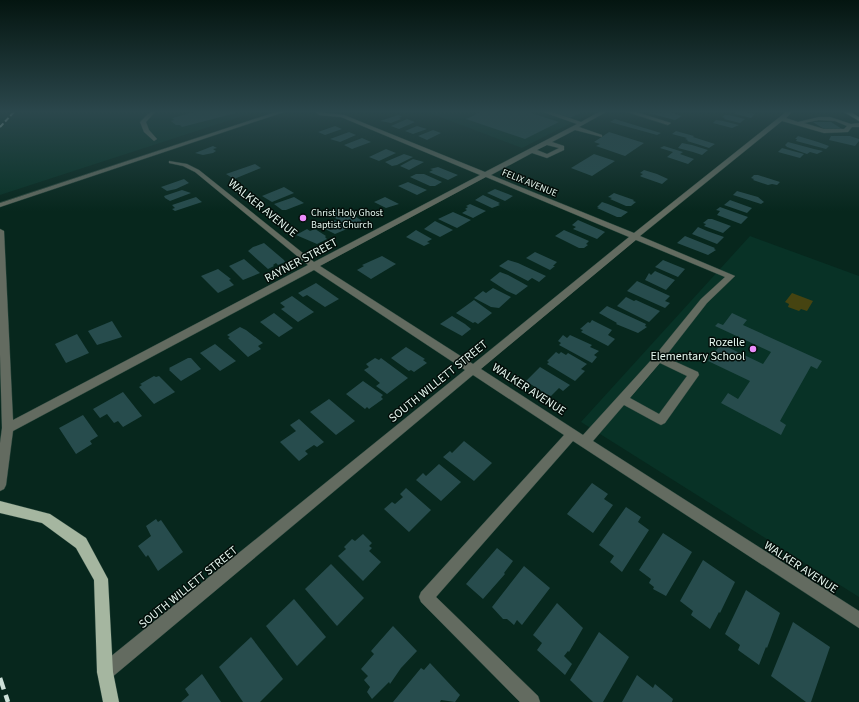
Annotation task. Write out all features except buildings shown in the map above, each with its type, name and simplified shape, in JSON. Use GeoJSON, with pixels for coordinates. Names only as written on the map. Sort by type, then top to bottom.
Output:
{"type":"FeatureCollection","features":[{"type":"Feature","properties":{"kind":"main road"},"geometry":{"type":"LineString","coordinates":[[0,507],[45,518],[81,543],[101,579],[105,672],[110,702]]}},
{"type":"Feature","properties":{"kind":"street"},"geometry":{"type":"LineString","coordinates":[[0,205],[183,145]]}},
{"type":"Feature","properties":{"kind":"street","name":"FELIX AVENUE"},"geometry":{"type":"LineString","coordinates":[[411,145],[731,276],[704,301],[658,358]]}},
{"type":"Feature","properties":{"kind":"street","name":"RAYNER STREET"},"geometry":{"type":"LineString","coordinates":[[8,428],[545,145]]}},
{"type":"Feature","properties":{"kind":"street"},"geometry":{"type":"LineString","coordinates":[[533,151],[547,156],[562,149],[562,147],[554,145]]}},
{"type":"Feature","properties":{"kind":"street","name":"SOUTH WILLETT STREET"},"geometry":{"type":"LineString","coordinates":[[105,672],[635,236],[750,145]]}},
{"type":"Feature","properties":{"kind":"street","name":"WALKER AVENUE"},"geometry":{"type":"LineString","coordinates":[[171,162],[184,165],[197,171],[314,266],[474,368],[859,620]]}},
{"type":"Feature","properties":{"kind":"street"},"geometry":{"type":"LineString","coordinates":[[0,231],[8,428],[0,485]]}},
{"type":"Feature","properties":{"kind":"street"},"geometry":{"type":"LineString","coordinates":[[585,441],[658,358],[694,375],[661,420],[622,399]]}},
{"type":"Feature","properties":{"kind":"street"},"geometry":{"type":"LineString","coordinates":[[532,702],[426,597],[573,433]]}},
{"type":"Feature","properties":{"kind":"shaded area"},"geometry":{"type":"Polygon","coordinates":[[[0,145],[154,145],[0,195],[0,145]]]}},
{"type":"Feature","properties":{"kind":"shaded area"},"geometry":{"type":"Polygon","coordinates":[[[513,145],[528,145],[522,148],[513,145]]]}},
{"type":"Feature","properties":{"kind":"shaded area","name":"Rozelle Elementary School"},"geometry":{"type":"Polygon","coordinates":[[[750,236],[859,276],[859,597],[581,422],[750,236]]]}},
{"type":"Feature","properties":{"kind":"shaded area"},"geometry":{"type":"Polygon","coordinates":[[[792,293],[813,301],[807,311],[801,309],[799,311],[788,307],[789,304],[785,302],[792,293]]]}},
{"type":"Feature","properties":{"kind":"railway"},"geometry":{"type":"LineString","coordinates":[[0,678],[8,702]]}},
{"type":"Feature","properties":{"kind":"place","name":"Christ Holy Ghost Baptist Church"},"geometry":{"type":"Point","coordinates":[303,218]}},
{"type":"Feature","properties":{"kind":"place","name":"Rozelle Elementary School"},"geometry":{"type":"Point","coordinates":[753,349]}}]}
